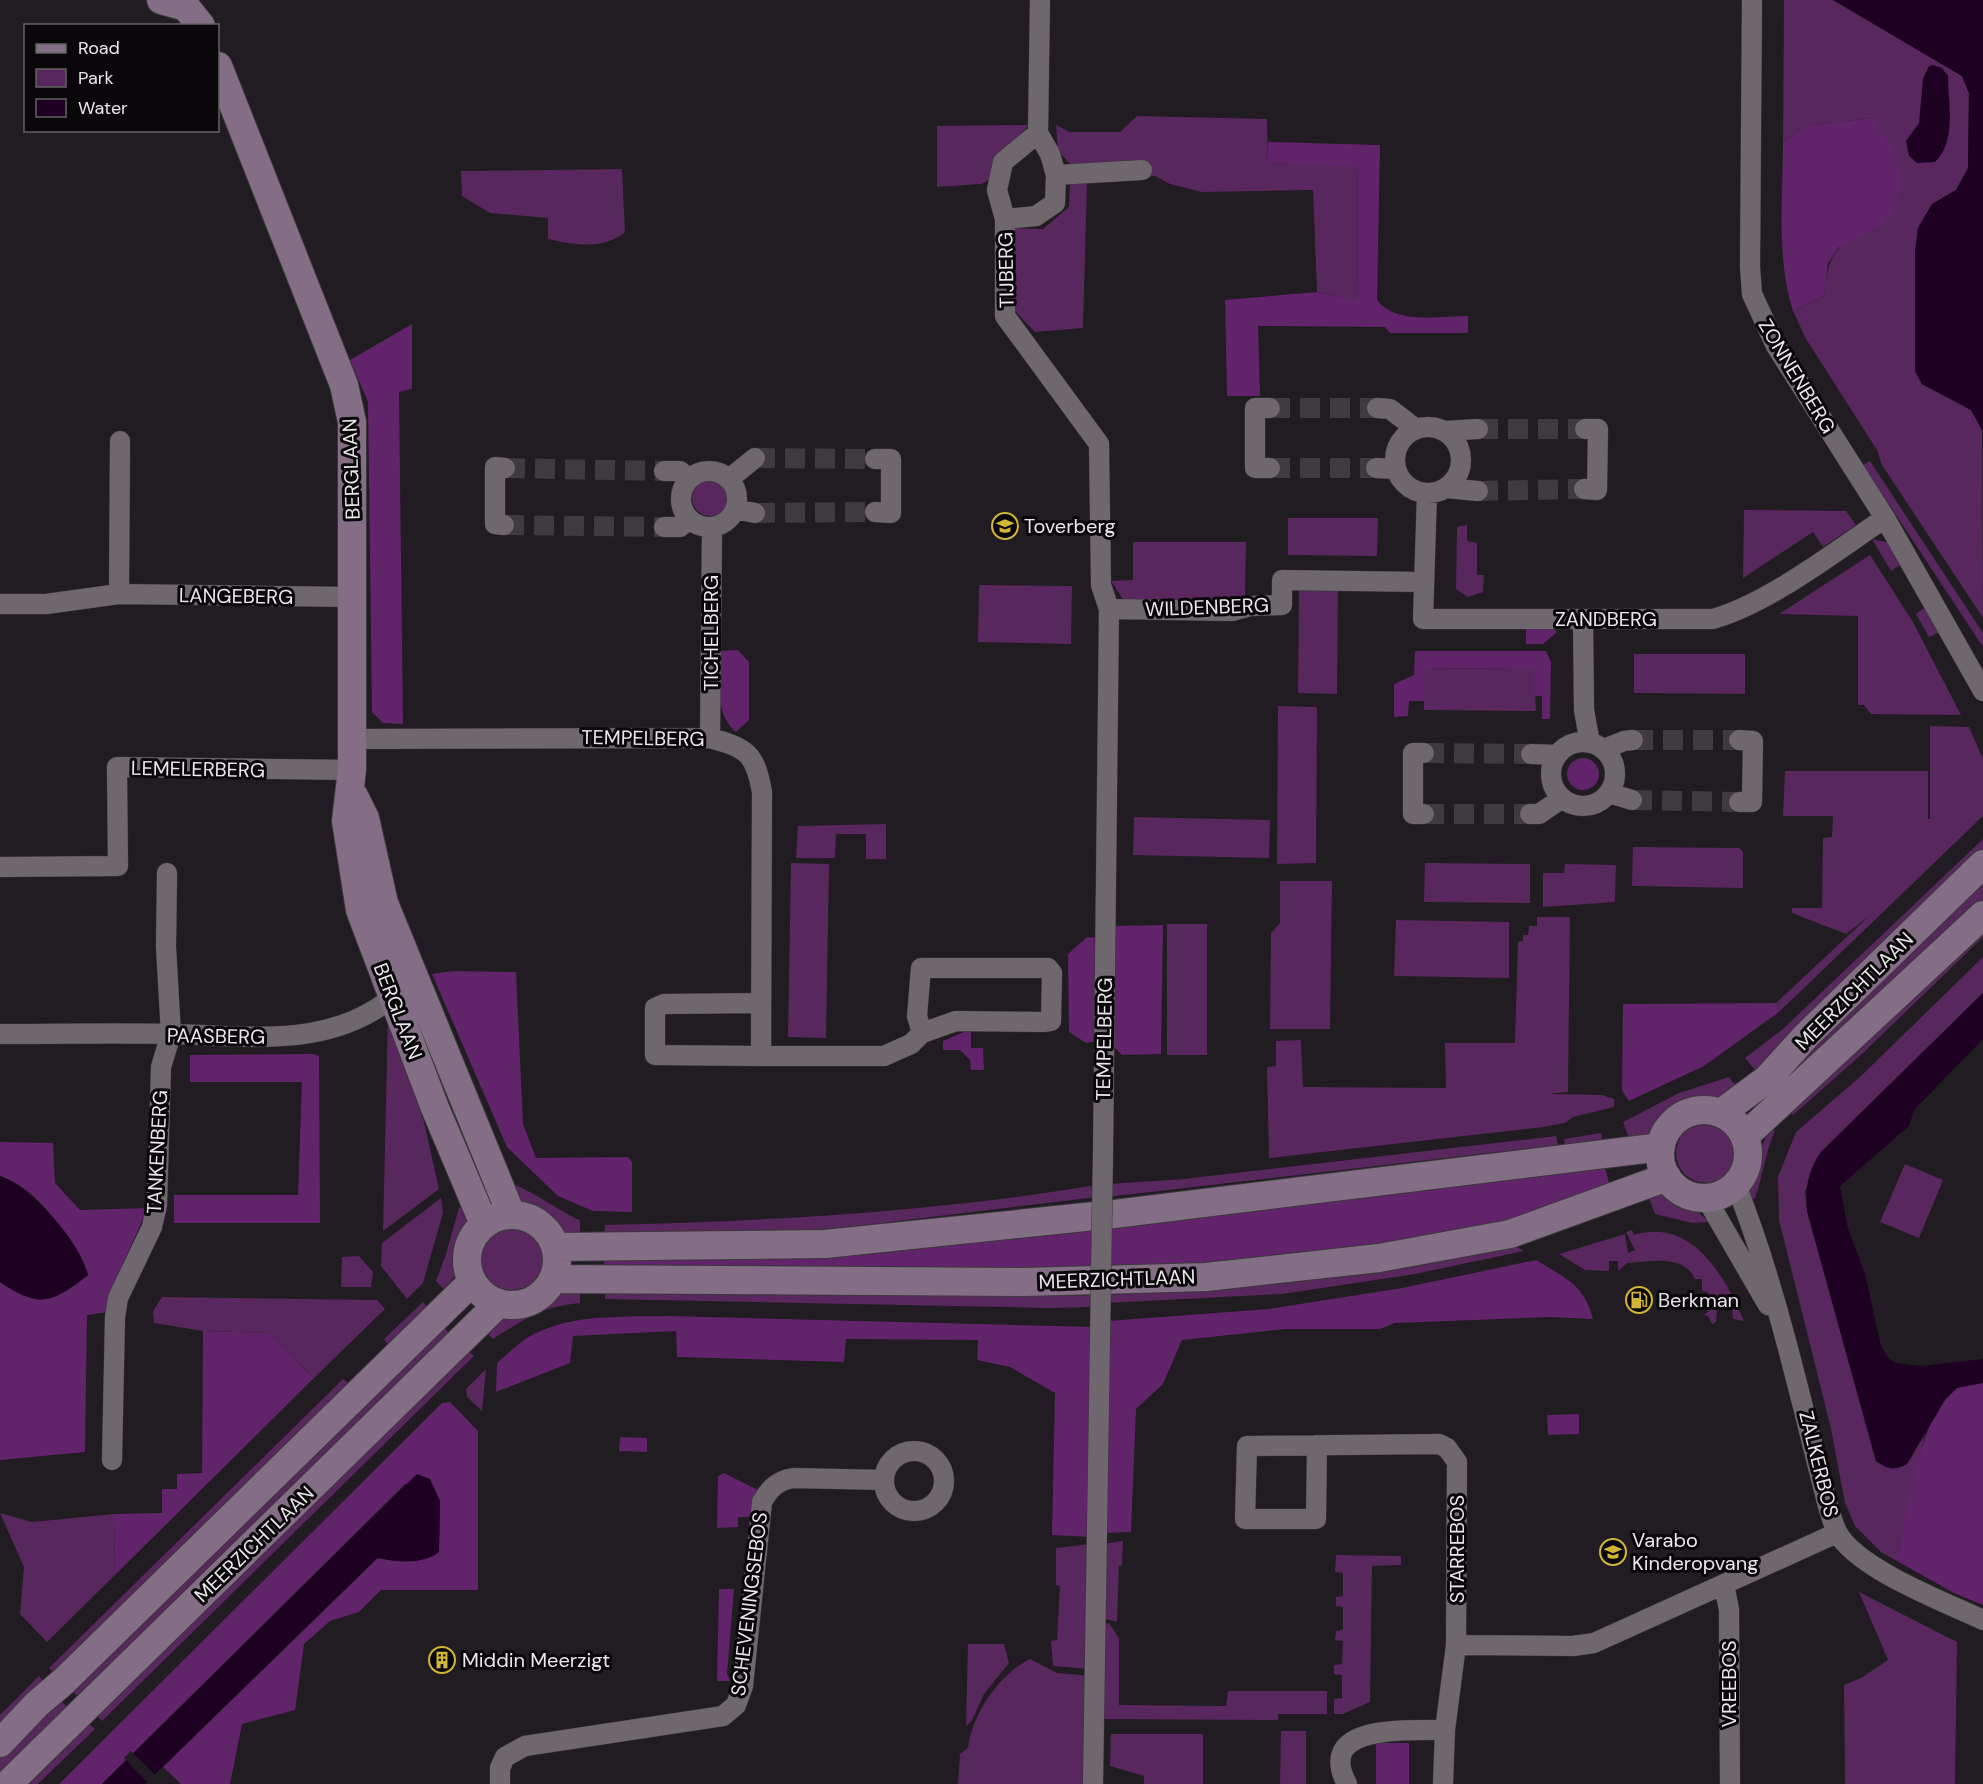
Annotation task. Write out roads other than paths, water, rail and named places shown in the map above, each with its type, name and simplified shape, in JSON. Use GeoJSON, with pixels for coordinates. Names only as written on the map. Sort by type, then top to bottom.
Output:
{"type":"FeatureCollection","features":[{"type":"Feature","properties":{"kind":"street"},"geometry":{"type":"LineString","coordinates":[[1040,0],[1038,133],[1050,154],[1056,175],[1142,170]]}},
{"type":"Feature","properties":{"kind":"street","name":"ZONNENBERG"},"geometry":{"type":"LineString","coordinates":[[1752,0],[1750,267],[1752,294],[1776,346],[1885,518],[1983,691]]}},
{"type":"Feature","properties":{"kind":"street","name":"BERGLAAN"},"geometry":{"type":"LineString","coordinates":[[219,69],[344,385],[352,422],[352,739],[351,780],[346,821],[360,910],[392,998],[484,1224]]}},
{"type":"Feature","properties":{"kind":"street","name":"TIJBERG"},"geometry":{"type":"LineString","coordinates":[[1038,133],[1003,162],[997,190],[1005,219],[1005,316],[1099,444],[1101,585],[1109,609]]}},
{"type":"Feature","properties":{"kind":"street","name":"TIJBERG"},"geometry":{"type":"LineString","coordinates":[[1005,219],[1036,216],[1055,203],[1056,175]]}},
{"type":"Feature","properties":{"kind":"street"},"geometry":{"type":"LineString","coordinates":[[1270,408],[1255,408],[1255,468],[1270,468]]}},
{"type":"Feature","properties":{"kind":"street"},"geometry":{"type":"LineString","coordinates":[[1377,408],[1390,409],[1416,429]]}},
{"type":"Feature","properties":{"kind":"street"},"geometry":{"type":"LineString","coordinates":[[1478,429],[1444,431],[1425,427],[1416,429],[1401,441],[1394,459],[1386,468],[1407,486],[1437,490],[1478,491]]}},
{"type":"Feature","properties":{"kind":"street"},"geometry":{"type":"LineString","coordinates":[[1584,489],[1597,490],[1598,429],[1585,429]]}},
{"type":"Feature","properties":{"kind":"street","name":"ZANDBERG"},"geometry":{"type":"LineString","coordinates":[[1444,431],[1453,438],[1461,459],[1454,480],[1437,490],[1423,582],[1423,619],[1713,619],[1738,612],[1885,518]]}},
{"type":"Feature","properties":{"kind":"street"},"geometry":{"type":"LineString","coordinates":[[119,594],[120,441]]}},
{"type":"Feature","properties":{"kind":"street"},"geometry":{"type":"LineString","coordinates":[[729,479],[755,458]]}},
{"type":"Feature","properties":{"kind":"street"},"geometry":{"type":"LineString","coordinates":[[875,459],[891,459],[891,513],[875,512]]}},
{"type":"Feature","properties":{"kind":"street"},"geometry":{"type":"LineString","coordinates":[[504,525],[495,524],[495,467],[505,468]]}},
{"type":"Feature","properties":{"kind":"street"},"geometry":{"type":"LineString","coordinates":[[664,471],[680,471],[689,479]]}},
{"type":"Feature","properties":{"kind":"street"},"geometry":{"type":"LineString","coordinates":[[714,471],[729,479],[737,494],[735,509],[728,520],[712,527],[703,527],[689,519],[681,503],[681,495],[689,479],[696,474],[714,471]]}},
{"type":"Feature","properties":{"kind":"street"},"geometry":{"type":"LineString","coordinates":[[735,509],[755,513]]}},
{"type":"Feature","properties":{"kind":"street"},"geometry":{"type":"LineString","coordinates":[[664,527],[680,528],[689,519]]}},
{"type":"Feature","properties":{"kind":"street","name":"TICHELBERG"},"geometry":{"type":"LineString","coordinates":[[710,738],[712,527]]}},
{"type":"Feature","properties":{"kind":"street","name":"WILDENBERG"},"geometry":{"type":"LineString","coordinates":[[1109,609],[1232,611],[1250,606],[1282,605],[1282,580],[1423,582]]}},
{"type":"Feature","properties":{"kind":"street","name":"LANGEBERG"},"geometry":{"type":"LineString","coordinates":[[0,604],[46,604],[119,594],[352,597]]}},
{"type":"Feature","properties":{"kind":"street","name":"TEMPELBERG"},"geometry":{"type":"LineString","coordinates":[[1093,1784],[1109,609]]}},
{"type":"Feature","properties":{"kind":"street","name":"ZONNENBERG"},"geometry":{"type":"LineString","coordinates":[[1941,617],[1983,666]]}},
{"type":"Feature","properties":{"kind":"street"},"geometry":{"type":"LineString","coordinates":[[1583,619],[1584,710],[1597,746],[1614,765],[1615,775],[1609,793],[1592,806],[1570,805],[1555,791],[1550,773],[1557,755],[1572,744],[1597,746],[1633,740]]}},
{"type":"Feature","properties":{"kind":"street","name":"TEMPELBERG"},"geometry":{"type":"LineString","coordinates":[[352,739],[710,738],[737,745],[750,753],[759,772],[763,840],[761,1056]]}},
{"type":"Feature","properties":{"kind":"street"},"geometry":{"type":"LineString","coordinates":[[1739,740],[1753,741],[1752,802],[1739,802]]}},
{"type":"Feature","properties":{"kind":"street"},"geometry":{"type":"LineString","coordinates":[[1424,753],[1413,753],[1413,814],[1424,814]]}},
{"type":"Feature","properties":{"kind":"street"},"geometry":{"type":"LineString","coordinates":[[1531,754],[1557,755]]}},
{"type":"Feature","properties":{"kind":"street","name":"LEMELERBERG"},"geometry":{"type":"LineString","coordinates":[[0,867],[118,866],[117,767],[351,780]]}},
{"type":"Feature","properties":{"kind":"street","name":"BERGLAAN"},"geometry":{"type":"LineString","coordinates":[[351,780],[365,818],[384,903],[511,1214]]}},
{"type":"Feature","properties":{"kind":"street"},"geometry":{"type":"LineString","coordinates":[[1609,793],[1632,800]]}},
{"type":"Feature","properties":{"kind":"street"},"geometry":{"type":"LineString","coordinates":[[1530,814],[1539,814],[1562,799]]}},
{"type":"Feature","properties":{"kind":"street","name":"MEERZICHTLAAN"},"geometry":{"type":"LineString","coordinates":[[1721,1113],[1767,1078],[1806,1036],[1983,864]]}},
{"type":"Feature","properties":{"kind":"street","name":"TANKENBERG"},"geometry":{"type":"LineString","coordinates":[[112,1460],[115,1317],[118,1298],[152,1227],[157,1205],[161,1067],[171,1034],[166,947],[167,873]]}},
{"type":"Feature","properties":{"kind":"street","name":"MEERZICHTLAAN"},"geometry":{"type":"LineString","coordinates":[[1745,1136],[1983,915]]}},
{"type":"Feature","properties":{"kind":"street"},"geometry":{"type":"LineString","coordinates":[[761,1004],[664,1004],[655,1008],[655,1055],[884,1056],[911,1044],[922,1033],[956,1021],[1051,1021],[1052,973],[1048,968],[921,968],[917,1016],[922,1033]]}},
{"type":"Feature","properties":{"kind":"street","name":"PAASBERG"},"geometry":{"type":"LineString","coordinates":[[0,1034],[294,1037],[342,1025],[392,998],[415,977]]}},
{"type":"Feature","properties":{"kind":"street"},"geometry":{"type":"LineString","coordinates":[[1703,1110],[1721,1113],[1733,1120],[1745,1136],[1749,1153],[1747,1165],[1736,1185],[1722,1194],[1706,1198],[1682,1192],[1667,1177],[1660,1160],[1661,1147],[1667,1131],[1686,1113],[1703,1110]]}},
{"type":"Feature","properties":{"kind":"street"},"geometry":{"type":"LineString","coordinates":[[555,1247],[825,1244],[1097,1216],[1661,1147]]}},
{"type":"Feature","properties":{"kind":"street","name":"MEERZICHTLAAN"},"geometry":{"type":"LineString","coordinates":[[553,1278],[1025,1282],[1206,1277],[1379,1258],[1510,1234],[1667,1177]]}},
{"type":"Feature","properties":{"kind":"street","name":"ZALKERBOS"},"geometry":{"type":"LineString","coordinates":[[1736,1185],[1760,1249],[1785,1333],[1828,1506],[1838,1533],[1847,1545],[1883,1572],[1983,1620]]}},
{"type":"Feature","properties":{"kind":"street","name":"ZALKERBOS"},"geometry":{"type":"LineString","coordinates":[[1706,1198],[1785,1333]]}},
{"type":"Feature","properties":{"kind":"street"},"geometry":{"type":"LineString","coordinates":[[511,1214],[530,1218],[546,1230],[555,1247],[557,1263],[553,1278],[535,1299],[518,1305],[499,1303],[489,1298],[472,1282],[468,1272],[468,1250],[477,1231],[497,1217],[511,1214]]}},
{"type":"Feature","properties":{"kind":"street","name":"MEERZICHTLAAN"},"geometry":{"type":"LineString","coordinates":[[0,1743],[37,1704],[64,1681],[472,1282]]}},
{"type":"Feature","properties":{"kind":"street","name":"MEERZICHTLAAN"},"geometry":{"type":"LineString","coordinates":[[8,1784],[499,1303]]}},
{"type":"Feature","properties":{"kind":"street","name":"STARREBOS"},"geometry":{"type":"LineString","coordinates":[[1317,1445],[1316,1519],[1245,1519],[1247,1446],[1317,1445],[1439,1444],[1452,1454],[1457,1462],[1456,1645],[1445,1730],[1443,1784]]}},
{"type":"Feature","properties":{"kind":"street","name":"SCHEVENINGSEBOS"},"geometry":{"type":"LineString","coordinates":[[500,1784],[500,1768],[505,1757],[525,1746],[723,1716],[736,1705],[743,1686],[762,1502],[768,1492],[780,1480],[793,1478],[884,1480]]}},
{"type":"Feature","properties":{"kind":"street"},"geometry":{"type":"LineString","coordinates":[[1456,1645],[1573,1646],[1594,1643],[1838,1533]]}},
{"type":"Feature","properties":{"kind":"street","name":"VREEBOS"},"geometry":{"type":"LineString","coordinates":[[1724,1584],[1729,1610],[1730,1784]]}},
{"type":"Feature","properties":{"kind":"street"},"geometry":{"type":"LineString","coordinates":[[1347,1784],[1341,1765],[1345,1750],[1356,1736],[1373,1732],[1445,1730]]}},
{"type":"Feature","properties":{"kind":"water"},"geometry":{"type":"Polygon","coordinates":[[[1833,0],[1983,0],[1983,432],[1971,410],[1922,384],[1915,371],[1915,252],[1918,228],[1932,204],[1956,190],[1968,168],[1969,93],[1962,76],[1833,0]]]}},
{"type":"Feature","properties":{"kind":"water"},"geometry":{"type":"Polygon","coordinates":[[[1929,66],[1942,68],[1948,76],[1949,133],[1942,153],[1935,162],[1917,163],[1909,156],[1906,141],[1919,123],[1923,79],[1929,66]]]}},
{"type":"Feature","properties":{"kind":"water"},"geometry":{"type":"Polygon","coordinates":[[[1983,993],[1983,1039],[1914,1110],[1909,1126],[1840,1186],[1848,1229],[1865,1274],[1881,1346],[1889,1359],[1896,1363],[1921,1366],[1983,1359],[1983,1383],[1957,1388],[1945,1400],[1907,1464],[1891,1468],[1876,1461],[1807,1211],[1808,1180],[1821,1152],[1983,993]]]}},
{"type":"Feature","properties":{"kind":"water"},"geometry":{"type":"Polygon","coordinates":[[[0,1176],[13,1182],[40,1204],[66,1233],[84,1262],[88,1275],[65,1292],[55,1297],[36,1299],[14,1291],[0,1282],[0,1176]]]}},
{"type":"Feature","properties":{"kind":"water"},"geometry":{"type":"Polygon","coordinates":[[[417,1474],[430,1479],[440,1501],[439,1552],[418,1561],[377,1558],[145,1784],[102,1784],[417,1474]]]}},
{"type":"Feature","properties":{"kind":"tunnel"},"geometry":{"type":"LineString","coordinates":[[1270,408],[1377,408]]}},
{"type":"Feature","properties":{"kind":"tunnel"},"geometry":{"type":"LineString","coordinates":[[1478,429],[1585,429]]}},
{"type":"Feature","properties":{"kind":"tunnel"},"geometry":{"type":"LineString","coordinates":[[755,458],[875,459]]}},
{"type":"Feature","properties":{"kind":"tunnel"},"geometry":{"type":"LineString","coordinates":[[505,468],[664,471]]}},
{"type":"Feature","properties":{"kind":"tunnel"},"geometry":{"type":"LineString","coordinates":[[1270,468],[1376,468]]}},
{"type":"Feature","properties":{"kind":"tunnel"},"geometry":{"type":"LineString","coordinates":[[1478,491],[1584,489]]}},
{"type":"Feature","properties":{"kind":"tunnel"},"geometry":{"type":"LineString","coordinates":[[755,513],[875,512]]}},
{"type":"Feature","properties":{"kind":"tunnel"},"geometry":{"type":"LineString","coordinates":[[504,525],[664,527]]}},
{"type":"Feature","properties":{"kind":"tunnel"},"geometry":{"type":"LineString","coordinates":[[1633,740],[1739,740]]}},
{"type":"Feature","properties":{"kind":"tunnel"},"geometry":{"type":"LineString","coordinates":[[1424,753],[1531,754]]}},
{"type":"Feature","properties":{"kind":"tunnel"},"geometry":{"type":"LineString","coordinates":[[1632,800],[1739,802]]}},
{"type":"Feature","properties":{"kind":"tunnel"},"geometry":{"type":"LineString","coordinates":[[1424,814],[1530,814]]}},
{"type":"Feature","properties":{"kind":"place","name":"Toverberg"},"geometry":{"type":"Point","coordinates":[1005,526]}},
{"type":"Feature","properties":{"kind":"place","name":"Berkman"},"geometry":{"type":"Point","coordinates":[1639,1300]}},
{"type":"Feature","properties":{"kind":"place","name":"Varabo Kinderopvang"},"geometry":{"type":"Point","coordinates":[1613,1552]}},
{"type":"Feature","properties":{"kind":"place","name":"Middin Meerzigt"},"geometry":{"type":"Point","coordinates":[442,1660]}}]}
